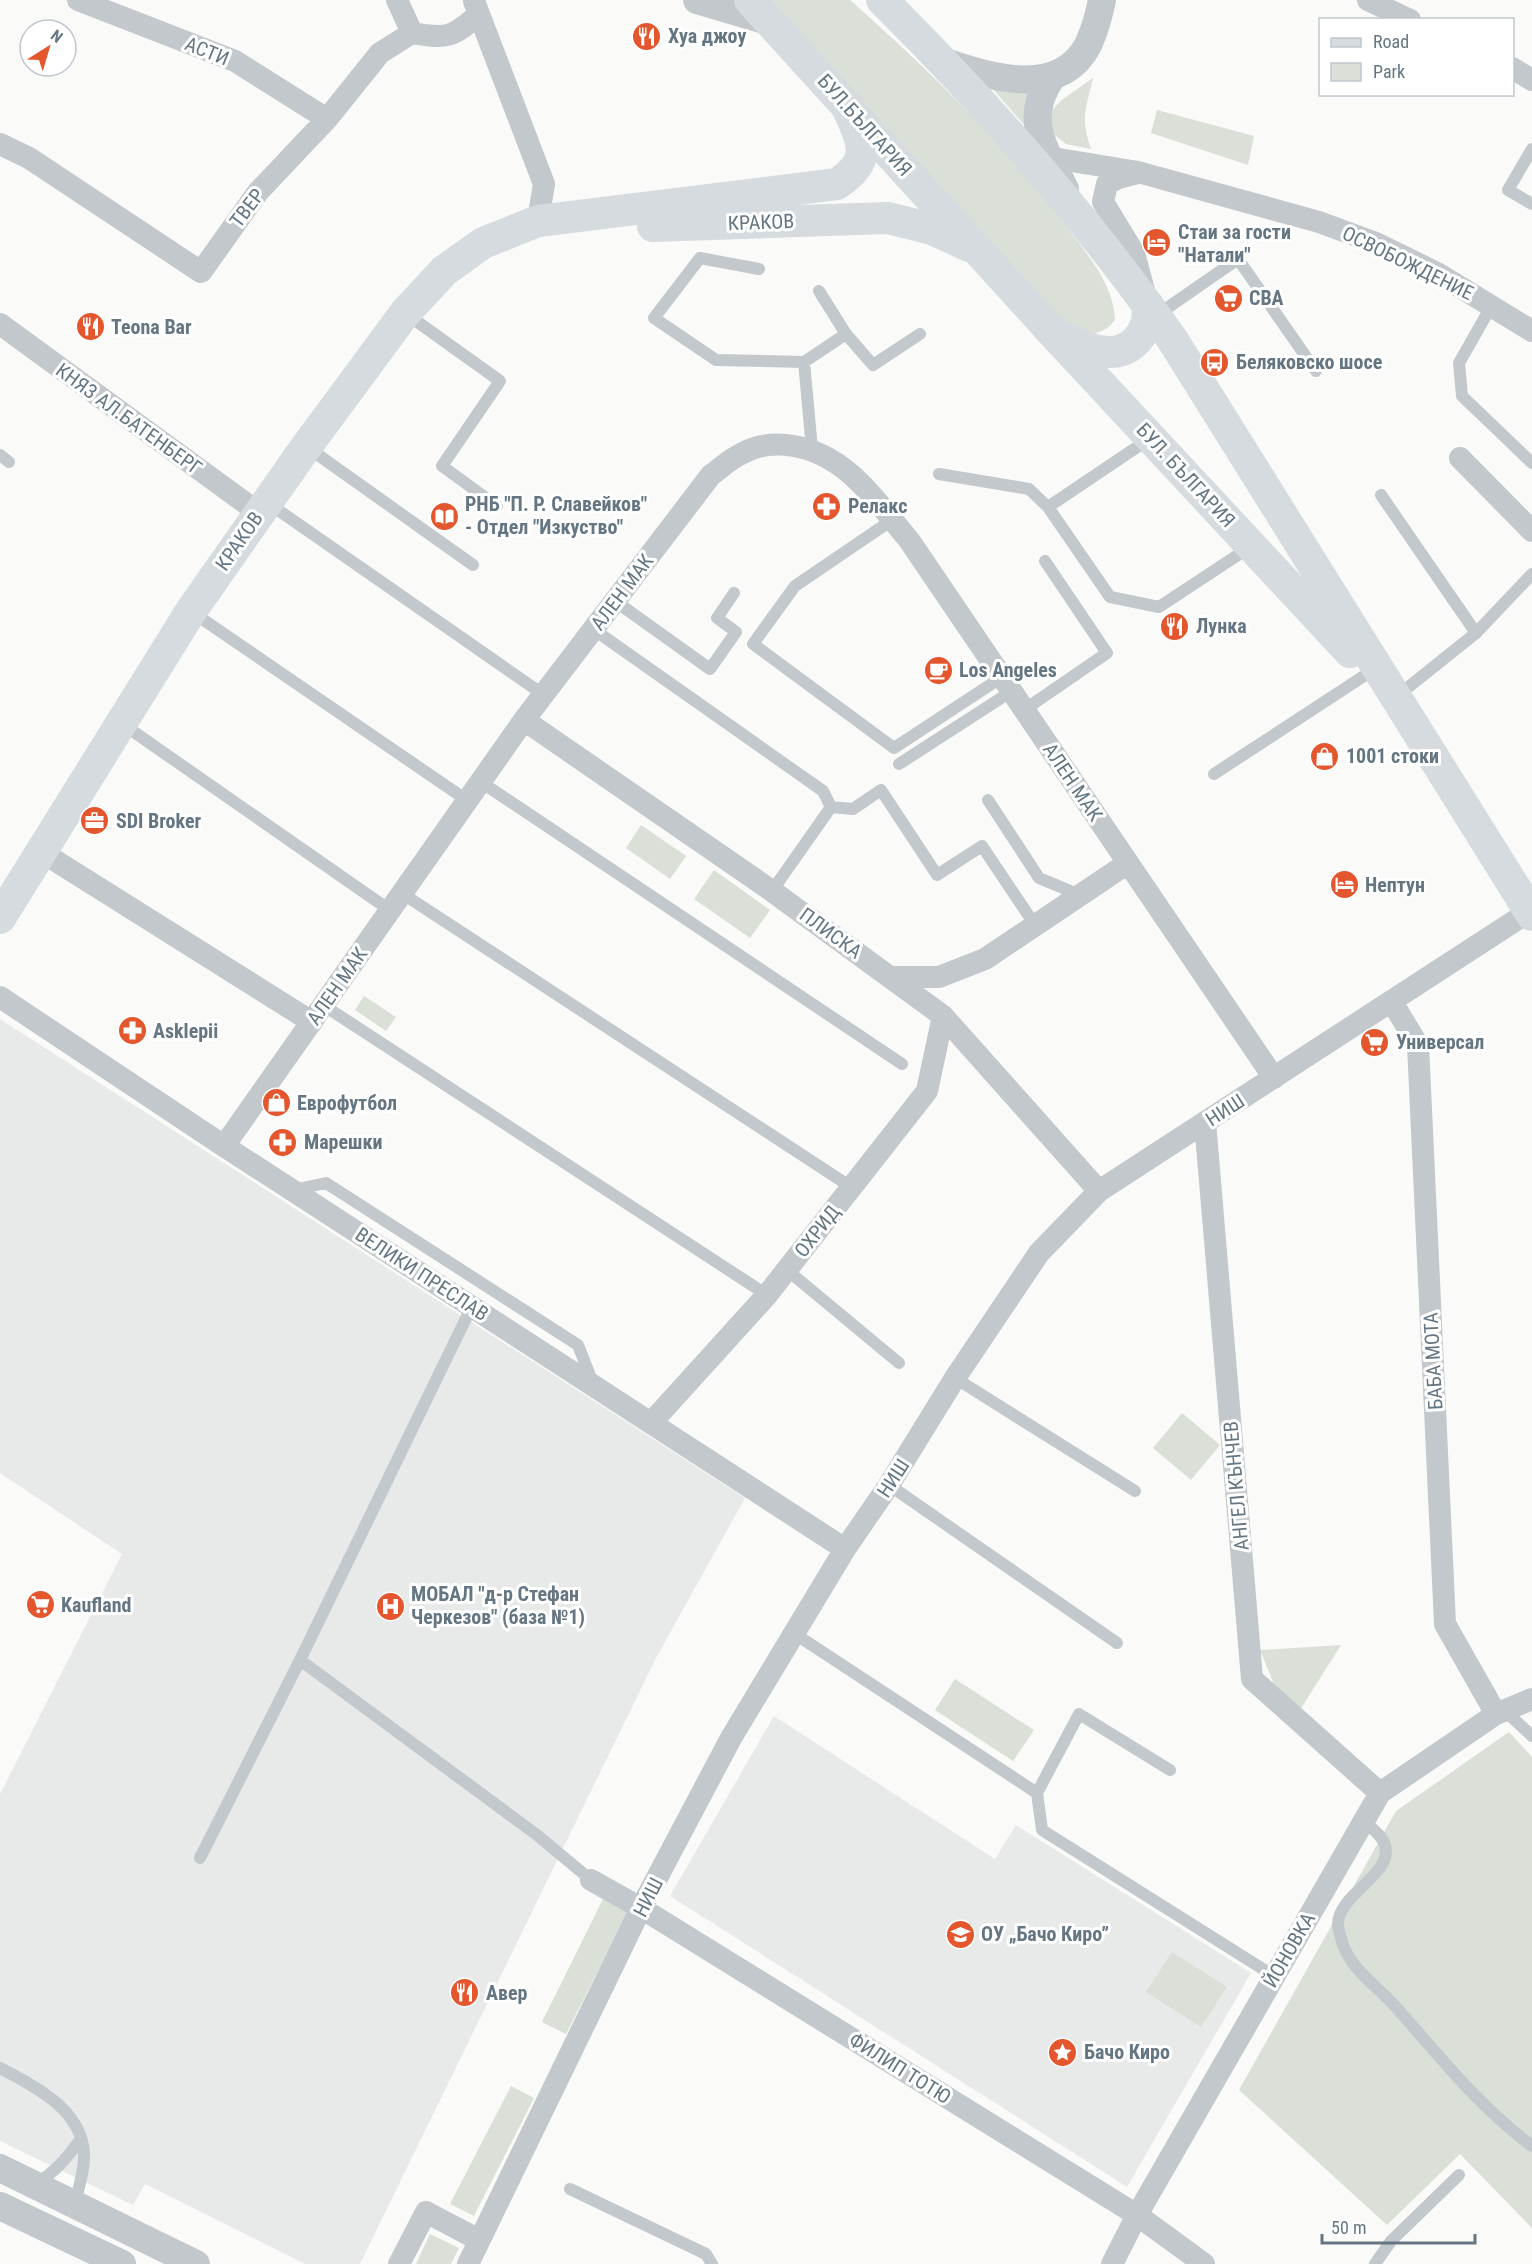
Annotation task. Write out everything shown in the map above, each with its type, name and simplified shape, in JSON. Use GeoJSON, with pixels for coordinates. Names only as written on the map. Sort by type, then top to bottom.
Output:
{"type":"FeatureCollection","features":[{"type":"Feature","properties":{"kind":"main road"},"geometry":{"type":"LineString","coordinates":[[882,0],[1039,155]]}},
{"type":"Feature","properties":{"kind":"main road","name":"БУЛ.БЪЛГАРИЯ"},"geometry":{"type":"LineString","coordinates":[[760,11],[979,251]]}},
{"type":"Feature","properties":{"kind":"main road","name":"КРАКОВ"},"geometry":{"type":"LineString","coordinates":[[0,918],[190,611],[306,447],[405,313],[444,272],[483,243],[538,221],[837,184],[861,163],[862,144],[846,104]]}},
{"type":"Feature","properties":{"kind":"main road","name":"БУЛ. БЪЛГАРИЯ"},"geometry":{"type":"LineString","coordinates":[[1039,155],[1075,210],[1152,310],[1531,913]]}},
{"type":"Feature","properties":{"kind":"main road","name":"КРАКОВ"},"geometry":{"type":"LineString","coordinates":[[538,221],[586,225],[652,226],[888,218],[932,229],[979,251]]}},
{"type":"Feature","properties":{"kind":"main road","name":"БУЛ. БЪЛГАРИЯ"},"geometry":{"type":"LineString","coordinates":[[979,251],[1395,698]]}},
{"type":"Feature","properties":{"kind":"main road"},"geometry":{"type":"LineString","coordinates":[[1053,333],[1096,351],[1113,353],[1131,347],[1143,333],[1152,310]]}},
{"type":"Feature","properties":{"kind":"street","name":"АСТИ"},"geometry":{"type":"LineString","coordinates":[[78,0],[235,61],[327,119]]}},
{"type":"Feature","properties":{"kind":"street"},"geometry":{"type":"LineString","coordinates":[[397,0],[412,33],[440,38],[460,30],[476,7]]}},
{"type":"Feature","properties":{"kind":"street"},"geometry":{"type":"LineString","coordinates":[[697,0],[760,11]]}},
{"type":"Feature","properties":{"kind":"street"},"geometry":{"type":"LineString","coordinates":[[1039,155],[1041,139],[1038,102],[1042,91],[1052,77],[1074,62],[1088,45],[1097,23],[1102,0]]}},
{"type":"Feature","properties":{"kind":"street"},"geometry":{"type":"LineString","coordinates":[[1368,0],[1406,18]]}},
{"type":"Feature","properties":{"kind":"street"},"geometry":{"type":"LineString","coordinates":[[476,7],[544,184],[538,221]]}},
{"type":"Feature","properties":{"kind":"street","name":"ТВЕР"},"geometry":{"type":"LineString","coordinates":[[0,144],[29,158],[201,272],[258,192],[327,119],[380,53],[412,33]]}},
{"type":"Feature","properties":{"kind":"street"},"geometry":{"type":"LineString","coordinates":[[945,62],[997,77],[1033,80],[1052,77]]}},
{"type":"Feature","properties":{"kind":"street"},"geometry":{"type":"LineString","coordinates":[[1514,69],[1532,80]]}},
{"type":"Feature","properties":{"kind":"street","name":"ОСВОБОЖДЕНИЕ"},"geometry":{"type":"LineString","coordinates":[[1039,155],[1138,172],[1288,212],[1376,243],[1437,273],[1532,331]]}},
{"type":"Feature","properties":{"kind":"street"},"geometry":{"type":"LineString","coordinates":[[1138,172],[1107,184],[1103,202],[1134,253],[1152,310]]}},
{"type":"Feature","properties":{"kind":"street","name":"КНЯЗ АЛ.БАТЕНБЕРГ"},"geometry":{"type":"LineString","coordinates":[[0,324],[263,508]]}},
{"type":"Feature","properties":{"kind":"street","name":"АЛЕН МАК"},"geometry":{"type":"LineString","coordinates":[[224,1146],[524,720],[711,475],[742,453],[774,443],[812,449],[839,465],[865,486],[915,548],[1274,1078]]}},
{"type":"Feature","properties":{"kind":"street"},"geometry":{"type":"LineString","coordinates":[[1460,458],[1532,531]]}},
{"type":"Feature","properties":{"kind":"street","name":"ПЛИСКА"},"geometry":{"type":"LineString","coordinates":[[524,720],[772,891],[943,1016],[1099,1191]]}},
{"type":"Feature","properties":{"kind":"street"},"geometry":{"type":"LineString","coordinates":[[40,851],[317,1014]]}},
{"type":"Feature","properties":{"kind":"street"},"geometry":{"type":"LineString","coordinates":[[892,977],[939,977],[985,959],[1128,863]]}},
{"type":"Feature","properties":{"kind":"street","name":"НИШ"},"geometry":{"type":"LineString","coordinates":[[468,2264],[641,1908],[731,1738],[845,1549],[1039,1253],[1099,1191],[1531,913]]}},
{"type":"Feature","properties":{"kind":"street","name":"ВЕЛИКИ ПРЕСЛАВ"},"geometry":{"type":"LineString","coordinates":[[0,997],[291,1190],[845,1549]]}},
{"type":"Feature","properties":{"kind":"street","name":"БАБА МОТА"},"geometry":{"type":"LineString","coordinates":[[1392,1002],[1418,1045],[1445,1624],[1500,1712]]}},
{"type":"Feature","properties":{"kind":"street","name":"ОХРИД"},"geometry":{"type":"LineString","coordinates":[[651,1422],[767,1295],[927,1090],[943,1016]]}},
{"type":"Feature","properties":{"kind":"street","name":"АНГЕЛ КЪНЧЕВ"},"geometry":{"type":"LineString","coordinates":[[1205,1122],[1252,1679],[1380,1793]]}},
{"type":"Feature","properties":{"kind":"street","name":"ЙОНОВКА"},"geometry":{"type":"LineString","coordinates":[[1112,2264],[1137,2215],[1380,1793],[1500,1712],[1532,1699]]}},
{"type":"Feature","properties":{"kind":"street","name":"ФИЛИП ТОТЮ"},"geometry":{"type":"LineString","coordinates":[[591,1880],[641,1908],[1137,2215],[1204,2264]]}},
{"type":"Feature","properties":{"kind":"street"},"geometry":{"type":"LineString","coordinates":[[0,2168],[196,2264]]}},
{"type":"Feature","properties":{"kind":"street"},"geometry":{"type":"LineString","coordinates":[[0,2206],[122,2264]]}},
{"type":"Feature","properties":{"kind":"street"},"geometry":{"type":"LineString","coordinates":[[399,2264],[426,2212],[479,2240]]}},
{"type":"Feature","properties":{"kind":"lane"},"geometry":{"type":"LineString","coordinates":[[1532,149],[1508,190],[1532,204]]}},
{"type":"Feature","properties":{"kind":"lane"},"geometry":{"type":"LineString","coordinates":[[759,269],[700,258],[654,318],[716,360],[804,362],[846,334]]}},
{"type":"Feature","properties":{"kind":"lane"},"geometry":{"type":"LineString","coordinates":[[1152,310],[1238,259],[1316,372]]}},
{"type":"Feature","properties":{"kind":"lane"},"geometry":{"type":"LineString","coordinates":[[819,291],[846,334],[873,366],[920,334]]}},
{"type":"Feature","properties":{"kind":"lane"},"geometry":{"type":"LineString","coordinates":[[1492,305],[1459,363],[1462,396],[1532,463]]}},
{"type":"Feature","properties":{"kind":"lane"},"geometry":{"type":"LineString","coordinates":[[405,313],[500,381],[442,466],[497,506]]}},
{"type":"Feature","properties":{"kind":"lane"},"geometry":{"type":"LineString","coordinates":[[804,362],[812,449]]}},
{"type":"Feature","properties":{"kind":"lane"},"geometry":{"type":"LineString","coordinates":[[1048,507],[1151,438]]}},
{"type":"Feature","properties":{"kind":"lane"},"geometry":{"type":"LineString","coordinates":[[306,447],[473,565]]}},
{"type":"Feature","properties":{"kind":"lane"},"geometry":{"type":"LineString","coordinates":[[939,474],[1029,489],[1048,507],[1110,597],[1159,608],[1252,546]]}},
{"type":"Feature","properties":{"kind":"lane"},"geometry":{"type":"LineString","coordinates":[[1381,495],[1476,633]]}},
{"type":"Feature","properties":{"kind":"lane"},"geometry":{"type":"LineString","coordinates":[[263,508],[544,695]]}},
{"type":"Feature","properties":{"kind":"lane"},"geometry":{"type":"LineString","coordinates":[[892,520],[795,586],[753,644],[894,748],[1007,684]]}},
{"type":"Feature","properties":{"kind":"lane"},"geometry":{"type":"LineString","coordinates":[[1024,710],[1107,653],[1045,561]]}},
{"type":"Feature","properties":{"kind":"lane"},"geometry":{"type":"LineString","coordinates":[[1395,698],[1476,633],[1532,574]]}},
{"type":"Feature","properties":{"kind":"lane"},"geometry":{"type":"LineString","coordinates":[[615,601],[710,669],[736,632],[717,618],[734,593]]}},
{"type":"Feature","properties":{"kind":"lane"},"geometry":{"type":"LineString","coordinates":[[190,611],[902,1064]]}},
{"type":"Feature","properties":{"kind":"lane"},"geometry":{"type":"LineString","coordinates":[[593,630],[823,791],[831,807]]}},
{"type":"Feature","properties":{"kind":"lane"},"geometry":{"type":"LineString","coordinates":[[1214,774],[1370,672]]}},
{"type":"Feature","properties":{"kind":"lane"},"geometry":{"type":"LineString","coordinates":[[899,764],[1007,684]]}},
{"type":"Feature","properties":{"kind":"lane"},"geometry":{"type":"LineString","coordinates":[[120,722],[397,902],[851,1187]]}},
{"type":"Feature","properties":{"kind":"lane"},"geometry":{"type":"LineString","coordinates":[[831,807],[853,809],[881,790],[937,875],[982,846],[1035,926]]}},
{"type":"Feature","properties":{"kind":"lane"},"geometry":{"type":"LineString","coordinates":[[988,800],[1039,878],[1080,895]]}},
{"type":"Feature","properties":{"kind":"lane"},"geometry":{"type":"LineString","coordinates":[[772,891],[831,807]]}},
{"type":"Feature","properties":{"kind":"lane"},"geometry":{"type":"LineString","coordinates":[[317,1014],[767,1295]]}},
{"type":"Feature","properties":{"kind":"lane"},"geometry":{"type":"LineString","coordinates":[[291,1190],[326,1183],[387,1222],[578,1345],[593,1384]]}},
{"type":"Feature","properties":{"kind":"lane"},"geometry":{"type":"LineString","coordinates":[[787,1269],[899,1363]]}},
{"type":"Feature","properties":{"kind":"lane"},"geometry":{"type":"LineString","coordinates":[[200,1858],[300,1660],[472,1306]]}},
{"type":"Feature","properties":{"kind":"lane"},"geometry":{"type":"LineString","coordinates":[[955,1378],[1135,1491]]}},
{"type":"Feature","properties":{"kind":"lane"},"geometry":{"type":"LineString","coordinates":[[889,1485],[1117,1642]]}},
{"type":"Feature","properties":{"kind":"lane"},"geometry":{"type":"LineString","coordinates":[[795,1634],[1036,1793]]}},
{"type":"Feature","properties":{"kind":"lane"},"geometry":{"type":"LineString","coordinates":[[300,1660],[537,1835],[591,1880]]}},
{"type":"Feature","properties":{"kind":"lane"},"geometry":{"type":"LineString","coordinates":[[1500,1712],[1532,1736]]}},
{"type":"Feature","properties":{"kind":"lane"},"geometry":{"type":"LineString","coordinates":[[1170,1770],[1079,1714],[1036,1793],[1042,1830],[1274,1976]]}},
{"type":"Feature","properties":{"kind":"lane"},"geometry":{"type":"LineString","coordinates":[[1364,1821],[1384,1842],[1385,1858],[1377,1873],[1358,1890],[1340,1916],[1339,1929],[1347,1954],[1355,1967],[1394,2004],[1458,2079],[1496,2117],[1532,2146]]}},
{"type":"Feature","properties":{"kind":"lane"},"geometry":{"type":"LineString","coordinates":[[0,2068],[35,2087],[57,2104],[72,2120],[84,2152],[75,2204]]}},
{"type":"Feature","properties":{"kind":"lane"},"geometry":{"type":"LineString","coordinates":[[34,2185],[51,2174],[80,2140]]}},
{"type":"Feature","properties":{"kind":"lane"},"geometry":{"type":"LineString","coordinates":[[1375,2264],[1391,2241],[1459,2175]]}},
{"type":"Feature","properties":{"kind":"lane"},"geometry":{"type":"LineString","coordinates":[[570,2189],[706,2254],[712,2264]]}},
{"type":"Feature","properties":{"kind":"shaded area","name":"МОБАЛ \"д-р Стефан Черкезов\" (база №1)"},"geometry":{"type":"Polygon","coordinates":[[[0,1019],[745,1498],[656,1658],[360,2264],[305,2264],[145,2184],[133,2205],[0,2141],[0,1794],[122,1554],[0,1473],[0,1019]]]}},
{"type":"Feature","properties":{"kind":"shaded area","name":"ОУ „Бачо Киро”"},"geometry":{"type":"Polygon","coordinates":[[[774,1716],[995,1859],[1016,1825],[1251,1973],[1127,2187],[670,1896],[774,1716]]]}},
{"type":"Feature","properties":{"kind":"green space"},"geometry":{"type":"Polygon","coordinates":[[[771,0],[850,0],[939,83],[1023,172],[1087,254],[1101,275],[1111,297],[1115,320],[1109,327],[1096,333],[1090,333],[1061,324],[771,0]]]}},
{"type":"Feature","properties":{"kind":"green space"},"geometry":{"type":"Polygon","coordinates":[[[1093,78],[1085,121],[1091,149],[1066,144],[1051,132],[1051,111],[1063,99],[1093,78]]]}},
{"type":"Feature","properties":{"kind":"green space"},"geometry":{"type":"Polygon","coordinates":[[[1033,85],[1024,111],[1025,126],[991,87],[1033,85]]]}},
{"type":"Feature","properties":{"kind":"green space"},"geometry":{"type":"Polygon","coordinates":[[[1157,110],[1254,136],[1248,165],[1151,133],[1157,110]]]}},
{"type":"Feature","properties":{"kind":"green space"},"geometry":{"type":"Polygon","coordinates":[[[641,825],[686,856],[670,879],[626,848],[641,825]]]}},
{"type":"Feature","properties":{"kind":"green space"},"geometry":{"type":"Polygon","coordinates":[[[714,870],[770,910],[750,938],[694,899],[714,870]]]}},
{"type":"Feature","properties":{"kind":"green space"},"geometry":{"type":"Polygon","coordinates":[[[364,996],[396,1017],[386,1031],[355,1010],[364,996]]]}},
{"type":"Feature","properties":{"kind":"green space"},"geometry":{"type":"Polygon","coordinates":[[[1182,1413],[1220,1445],[1191,1480],[1153,1448],[1182,1413]]]}},
{"type":"Feature","properties":{"kind":"green space"},"geometry":{"type":"Polygon","coordinates":[[[1341,1645],[1300,1710],[1275,1687],[1260,1650],[1341,1645]]]}},
{"type":"Feature","properties":{"kind":"green space"},"geometry":{"type":"Polygon","coordinates":[[[955,1679],[1034,1730],[1013,1761],[935,1710],[955,1679]]]}},
{"type":"Feature","properties":{"kind":"green space"},"geometry":{"type":"Polygon","coordinates":[[[1509,1732],[1532,1757],[1532,2228],[1460,2154],[1387,2225],[1239,2090],[1396,1811],[1509,1732]]]}},
{"type":"Feature","properties":{"kind":"green space"},"geometry":{"type":"Polygon","coordinates":[[[603,1899],[628,1911],[566,2034],[542,2022],[603,1899]]]}},
{"type":"Feature","properties":{"kind":"green space"},"geometry":{"type":"Polygon","coordinates":[[[1172,1952],[1227,1987],[1201,2027],[1146,1992],[1172,1952]]]}},
{"type":"Feature","properties":{"kind":"green space"},"geometry":{"type":"Polygon","coordinates":[[[511,2086],[534,2098],[474,2216],[450,2204],[511,2086]]]}},
{"type":"Feature","properties":{"kind":"green space"},"geometry":{"type":"Polygon","coordinates":[[[430,2234],[459,2248],[451,2264],[416,2264],[430,2234]]]}},
{"type":"Feature","properties":{"kind":"place","name":"Хуа джоу"},"geometry":{"type":"Point","coordinates":[647,36]}},
{"type":"Feature","properties":{"kind":"place","name":"Стаи за гости \"Натали\""},"geometry":{"type":"Point","coordinates":[1157,243]}},
{"type":"Feature","properties":{"kind":"place","name":"CBA"},"geometry":{"type":"Point","coordinates":[1228,298]}},
{"type":"Feature","properties":{"kind":"place","name":"Teona Bar"},"geometry":{"type":"Point","coordinates":[90,327]}},
{"type":"Feature","properties":{"kind":"place","name":"Беляковско шосе"},"geometry":{"type":"Point","coordinates":[1215,362]}},
{"type":"Feature","properties":{"kind":"place","name":"Релакс"},"geometry":{"type":"Point","coordinates":[827,506]}},
{"type":"Feature","properties":{"kind":"place","name":"РНБ \"П. Р. Славейков\" - Отдел \"Изкуство\""},"geometry":{"type":"Point","coordinates":[444,516]}},
{"type":"Feature","properties":{"kind":"place","name":"Лунка"},"geometry":{"type":"Point","coordinates":[1175,626]}},
{"type":"Feature","properties":{"kind":"place","name":"Los Angeles"},"geometry":{"type":"Point","coordinates":[938,670]}},
{"type":"Feature","properties":{"kind":"place","name":"1001 стоки"},"geometry":{"type":"Point","coordinates":[1325,756]}},
{"type":"Feature","properties":{"kind":"place","name":"SDI Broker"},"geometry":{"type":"Point","coordinates":[95,821]}},
{"type":"Feature","properties":{"kind":"place","name":"Нептун"},"geometry":{"type":"Point","coordinates":[1344,885]}},
{"type":"Feature","properties":{"kind":"place","name":"Asklepii"},"geometry":{"type":"Point","coordinates":[132,1031]}},
{"type":"Feature","properties":{"kind":"place","name":"Универсал"},"geometry":{"type":"Point","coordinates":[1375,1042]}},
{"type":"Feature","properties":{"kind":"place","name":"Еврофутбол"},"geometry":{"type":"Point","coordinates":[276,1103]}},
{"type":"Feature","properties":{"kind":"place","name":"Марешки"},"geometry":{"type":"Point","coordinates":[283,1142]}},
{"type":"Feature","properties":{"kind":"place","name":"Kaufland"},"geometry":{"type":"Point","coordinates":[40,1605]}},
{"type":"Feature","properties":{"kind":"place","name":"МОБАЛ \"д-р Стефан Черкезов\" (база №1)"},"geometry":{"type":"Point","coordinates":[390,1606]}},
{"type":"Feature","properties":{"kind":"place","name":"ОУ „Бачо Киро”"},"geometry":{"type":"Point","coordinates":[960,1934]}},
{"type":"Feature","properties":{"kind":"place","name":"Авер"},"geometry":{"type":"Point","coordinates":[465,1993]}},
{"type":"Feature","properties":{"kind":"place","name":"Бачо Киро"},"geometry":{"type":"Point","coordinates":[1063,2052]}}]}
